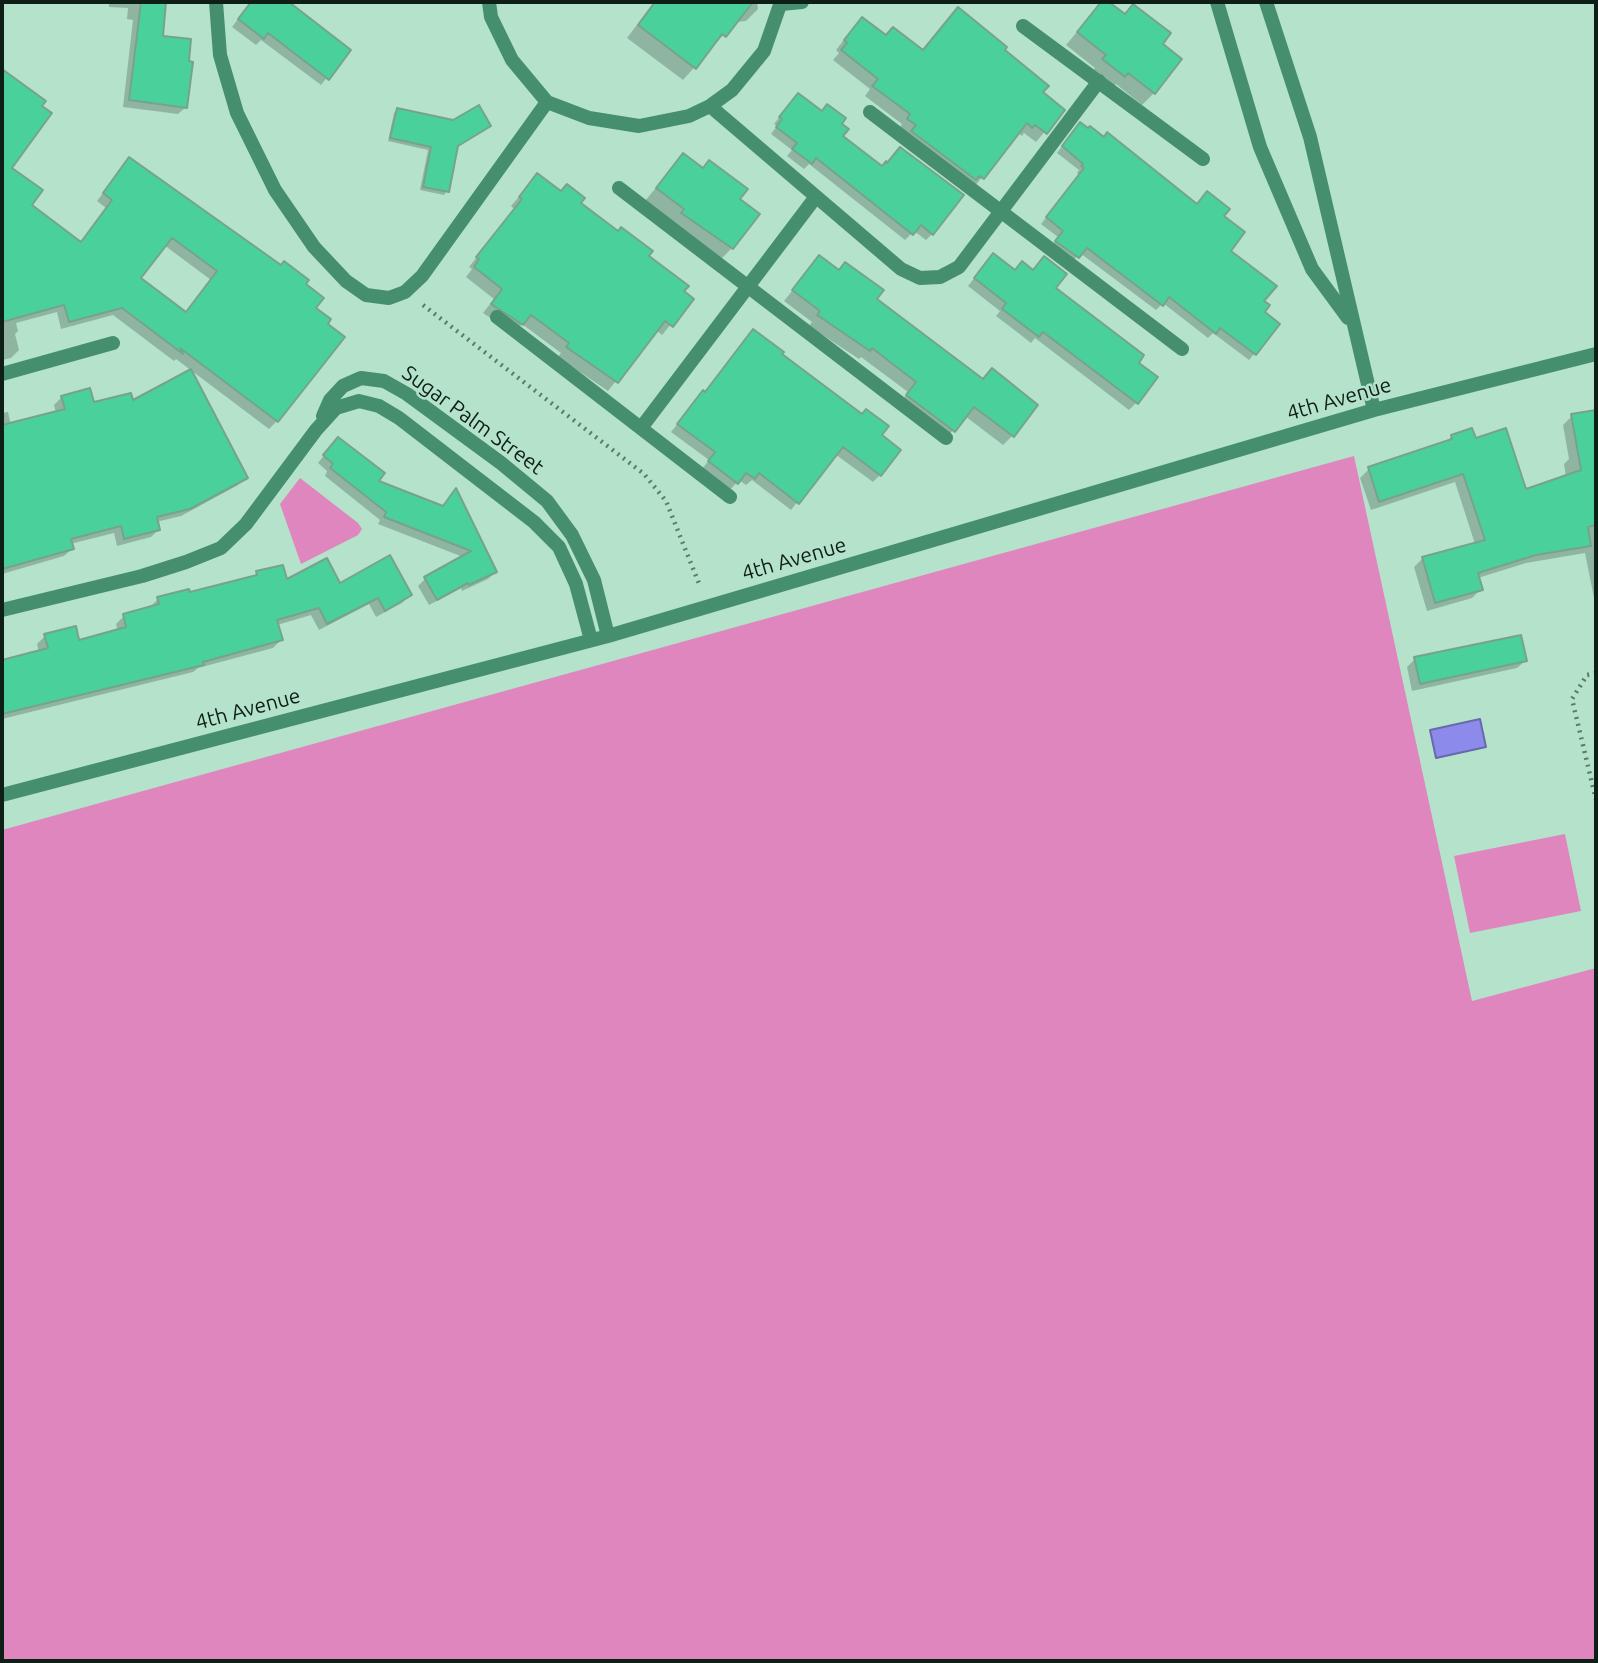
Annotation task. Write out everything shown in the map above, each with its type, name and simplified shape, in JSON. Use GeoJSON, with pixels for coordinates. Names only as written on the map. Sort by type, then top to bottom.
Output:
{"type":"FeatureCollection","features":[{"type":"Feature","properties":{"kind":"street"},"geometry":{"type":"LineString","coordinates":[[216,2],[220,55],[236,113],[275,190],[314,247],[346,281],[366,295],[389,298],[405,292],[422,276],[547,102]]}},
{"type":"Feature","properties":{"kind":"street"},"geometry":{"type":"LineString","coordinates":[[489,2],[491,17],[512,60],[547,102],[589,118],[639,126],[688,116],[710,106],[732,90],[764,51],[781,3],[802,2]]}},
{"type":"Feature","properties":{"kind":"street"},"geometry":{"type":"LineString","coordinates":[[1217,2],[1260,146],[1312,269],[1353,325]]}},
{"type":"Feature","properties":{"kind":"street"},"geometry":{"type":"LineString","coordinates":[[1266,2],[1310,137],[1374,410]]}},
{"type":"Feature","properties":{"kind":"street"},"geometry":{"type":"LineString","coordinates":[[1023,26],[1203,159]]}},
{"type":"Feature","properties":{"kind":"street"},"geometry":{"type":"LineString","coordinates":[[710,106],[901,269],[920,278],[940,277],[959,267],[1099,81]]}},
{"type":"Feature","properties":{"kind":"street"},"geometry":{"type":"LineString","coordinates":[[870,112],[1182,349]]}},
{"type":"Feature","properties":{"kind":"street"},"geometry":{"type":"LineString","coordinates":[[619,188],[946,438]]}},
{"type":"Feature","properties":{"kind":"street"},"geometry":{"type":"LineString","coordinates":[[641,428],[816,198]]}},
{"type":"Feature","properties":{"kind":"street"},"geometry":{"type":"LineString","coordinates":[[497,317],[730,497]]}},
{"type":"Feature","properties":{"kind":"street"},"geometry":{"type":"LineString","coordinates":[[2,374],[113,343]]}},
{"type":"Feature","properties":{"kind":"street","name":"4th Avenue"},"geometry":{"type":"LineString","coordinates":[[2,795],[608,636],[1374,410],[1596,354]]}},
{"type":"Feature","properties":{"kind":"street","name":"Sugar Palm Street"},"geometry":{"type":"LineString","coordinates":[[316,430],[330,400],[343,386],[361,377],[384,381],[407,394],[501,463],[547,501],[572,535],[594,580],[608,636]]}},
{"type":"Feature","properties":{"kind":"street","name":"Sugar Palm Street"},"geometry":{"type":"LineString","coordinates":[[316,430],[336,408],[359,401],[379,406],[486,483],[534,522],[559,547],[576,584],[591,640]]}},
{"type":"Feature","properties":{"kind":"street"},"geometry":{"type":"LineString","coordinates":[[2,610],[142,576],[221,548],[246,524],[316,430]]}},
{"type":"Feature","properties":{"kind":"path"},"geometry":{"type":"LineString","coordinates":[[405,292],[644,474],[666,502],[707,607]]}},
{"type":"Feature","properties":{"kind":"path"},"geometry":{"type":"LineString","coordinates":[[1596,673],[1587,675],[1573,699],[1596,800]]}},
{"type":"Feature","properties":{"kind":"shaded area"},"geometry":{"type":"Polygon","coordinates":[[[1354,456],[1472,1001],[1596,968],[1596,1661],[2,1661],[2,830],[1354,456]]]}},
{"type":"Feature","properties":{"kind":"shaded area"},"geometry":{"type":"Polygon","coordinates":[[[300,478],[362,529],[358,535],[301,564],[280,504],[300,478]]]}},
{"type":"Feature","properties":{"kind":"shaded area"},"geometry":{"type":"Polygon","coordinates":[[[1480,719],[1486,747],[1436,758],[1430,730],[1480,719]]]}},
{"type":"Feature","properties":{"kind":"shaded area"},"geometry":{"type":"Polygon","coordinates":[[[1565,834],[1581,911],[1470,933],[1454,856],[1565,834]]]}},
{"type":"Feature","properties":{"kind":"building"},"geometry":{"type":"Polygon","coordinates":[[[141,2],[166,2],[163,36],[191,39],[189,61],[193,62],[187,108],[129,100],[141,2]]]}},
{"type":"Feature","properties":{"kind":"building"},"geometry":{"type":"Polygon","coordinates":[[[251,2],[289,2],[351,50],[329,80],[268,33],[264,39],[238,19],[251,2]]]}},
{"type":"Feature","properties":{"kind":"building"},"geometry":{"type":"Polygon","coordinates":[[[655,2],[753,2],[726,37],[722,34],[696,69],[638,25],[655,2]]]}},
{"type":"Feature","properties":{"kind":"building"},"geometry":{"type":"Polygon","coordinates":[[[1101,2],[1109,2],[1125,14],[1133,4],[1171,33],[1163,44],[1182,59],[1155,94],[1128,73],[1125,77],[1102,59],[1106,55],[1077,32],[1101,2]]]}},
{"type":"Feature","properties":{"kind":"building"},"geometry":{"type":"Polygon","coordinates":[[[958,7],[1049,86],[1043,92],[1065,110],[1047,134],[1035,125],[1032,128],[1027,123],[984,179],[979,176],[976,180],[911,131],[916,125],[907,119],[910,114],[872,86],[878,79],[841,50],[847,43],[844,40],[862,17],[886,35],[893,27],[923,50],[958,7]]]}},
{"type":"Feature","properties":{"kind":"building"},"geometry":{"type":"Polygon","coordinates":[[[2,69],[46,101],[42,106],[52,113],[12,168],[43,190],[32,205],[81,242],[112,200],[103,193],[129,157],[281,265],[284,261],[309,280],[306,284],[324,298],[316,308],[331,319],[328,324],[345,337],[278,422],[122,308],[69,322],[64,305],[2,322],[2,69]],[[172,238],[141,278],[186,312],[217,271],[172,238]]]}},
{"type":"Feature","properties":{"kind":"building"},"geometry":{"type":"Polygon","coordinates":[[[798,93],[822,111],[827,104],[846,118],[842,124],[849,129],[843,136],[882,166],[900,147],[964,195],[933,235],[921,225],[913,235],[816,158],[812,164],[792,149],[797,143],[776,127],[782,119],[779,117],[798,93]]]}},
{"type":"Feature","properties":{"kind":"building"},"geometry":{"type":"Polygon","coordinates":[[[479,105],[491,126],[458,146],[449,192],[423,187],[431,147],[390,138],[397,108],[453,120],[479,105]]]}},
{"type":"Feature","properties":{"kind":"building"},"geometry":{"type":"Polygon","coordinates":[[[1080,122],[1104,137],[1107,132],[1197,204],[1207,191],[1230,209],[1224,216],[1245,232],[1231,251],[1277,286],[1264,301],[1270,305],[1265,312],[1280,324],[1256,355],[1220,328],[1216,334],[1169,297],[1163,306],[1087,248],[1079,258],[1055,241],[1063,231],[1046,217],[1084,168],[1081,166],[1083,164],[1062,146],[1080,122]]]}},
{"type":"Feature","properties":{"kind":"building"},"geometry":{"type":"Polygon","coordinates":[[[683,153],[703,168],[709,160],[748,189],[740,199],[760,214],[733,249],[681,213],[684,209],[656,188],[683,153]]]}},
{"type":"Feature","properties":{"kind":"building"},"geometry":{"type":"Polygon","coordinates":[[[537,173],[561,191],[567,184],[585,198],[581,203],[618,231],[621,227],[653,251],[649,256],[689,286],[684,291],[694,299],[673,327],[665,321],[618,383],[566,347],[569,343],[531,315],[523,325],[491,304],[502,289],[474,267],[479,259],[476,257],[522,199],[519,197],[537,173]]]}},
{"type":"Feature","properties":{"kind":"building"},"geometry":{"type":"Polygon","coordinates":[[[993,253],[1015,270],[1022,261],[1033,270],[1044,256],[1067,274],[1056,288],[1144,355],[1139,363],[1158,377],[1138,404],[1043,332],[1039,337],[1002,309],[1006,303],[974,278],[993,253]]]}},
{"type":"Feature","properties":{"kind":"building"},"geometry":{"type":"Polygon","coordinates":[[[819,255],[839,270],[845,262],[884,290],[877,299],[983,379],[992,368],[1038,405],[1014,437],[974,407],[955,432],[906,395],[916,382],[872,348],[870,351],[817,315],[820,311],[792,290],[819,255]]]}},
{"type":"Feature","properties":{"kind":"building"},"geometry":{"type":"Polygon","coordinates":[[[753,329],[862,414],[866,409],[889,426],[882,435],[901,450],[881,476],[843,447],[799,504],[759,473],[755,479],[746,473],[738,484],[708,461],[715,452],[677,424],[753,329]]]}},
{"type":"Feature","properties":{"kind":"building"},"geometry":{"type":"Polygon","coordinates":[[[191,369],[248,478],[190,509],[157,517],[160,530],[124,539],[121,526],[71,539],[74,549],[2,569],[2,425],[65,409],[61,396],[90,388],[94,402],[131,393],[133,400],[191,369]]]}},
{"type":"Feature","properties":{"kind":"building"},"geometry":{"type":"Polygon","coordinates":[[[1596,410],[1596,525],[1588,527],[1591,546],[1536,555],[1478,573],[1483,590],[1435,603],[1422,557],[1485,540],[1463,474],[1379,502],[1368,467],[1452,439],[1451,435],[1472,428],[1476,438],[1506,428],[1526,489],[1581,470],[1571,414],[1596,410]]]}},
{"type":"Feature","properties":{"kind":"building"},"geometry":{"type":"Polygon","coordinates":[[[338,437],[385,473],[379,481],[443,506],[456,488],[497,572],[469,585],[468,583],[437,600],[424,577],[471,551],[384,517],[386,512],[330,468],[333,464],[323,455],[338,437]]]}},
{"type":"Feature","properties":{"kind":"building"},"geometry":{"type":"Polygon","coordinates":[[[390,555],[412,595],[385,611],[378,598],[327,624],[319,608],[277,620],[283,640],[203,662],[204,665],[2,714],[2,660],[48,648],[44,634],[76,626],[79,640],[126,627],[123,614],[159,604],[157,597],[189,589],[190,592],[257,575],[256,571],[283,565],[287,579],[327,558],[340,583],[390,555]]]}},
{"type":"Feature","properties":{"kind":"building"},"geometry":{"type":"Polygon","coordinates":[[[1521,635],[1527,661],[1420,684],[1414,657],[1521,635]]]}}]}
